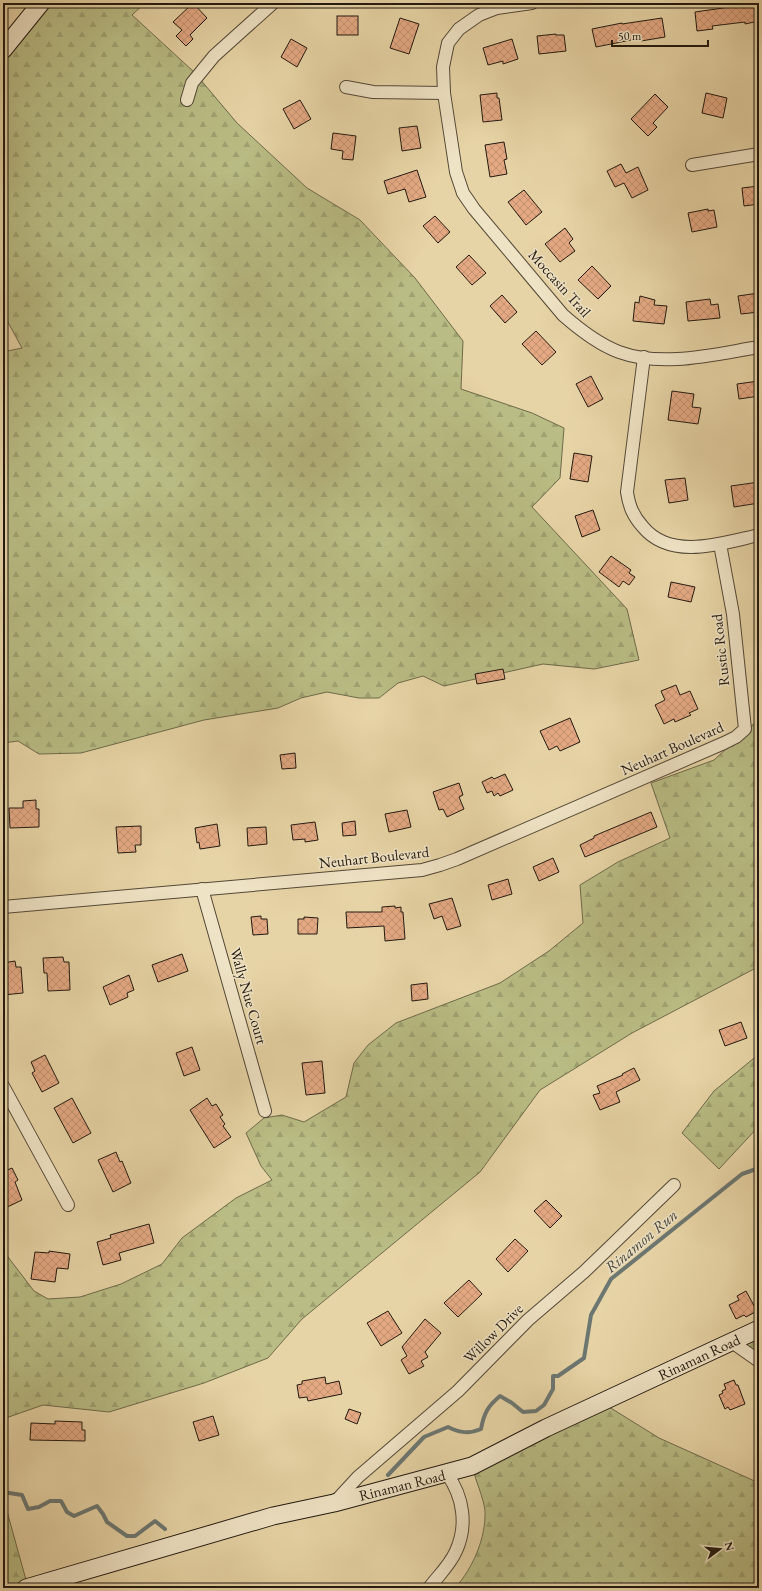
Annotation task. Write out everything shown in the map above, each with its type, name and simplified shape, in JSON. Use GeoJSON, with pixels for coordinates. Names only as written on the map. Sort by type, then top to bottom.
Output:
{"type":"FeatureCollection","features":[{"type":"Feature","properties":{"kind":"street"},"geometry":{"type":"LineString","coordinates":[[3,50],[41,3]]}},
{"type":"Feature","properties":{"kind":"street"},"geometry":{"type":"LineString","coordinates":[[187,100],[192,83],[214,56],[273,3]]}},
{"type":"Feature","properties":{"kind":"street","name":"Moccasin Trail"},"geometry":{"type":"LineString","coordinates":[[532,3],[497,8],[479,15],[458,29],[448,43],[443,67],[444,93],[456,172],[463,193],[474,209],[563,315],[579,329],[599,342],[620,352],[644,357],[682,358],[759,347]]}},
{"type":"Feature","properties":{"kind":"street"},"geometry":{"type":"LineString","coordinates":[[346,87],[373,92],[444,93]]}},
{"type":"Feature","properties":{"kind":"street"},"geometry":{"type":"LineString","coordinates":[[692,165],[759,154]]}},
{"type":"Feature","properties":{"kind":"street"},"geometry":{"type":"LineString","coordinates":[[644,357],[627,492],[632,512],[646,531],[658,541],[674,546],[695,547],[720,544],[759,535]]}},
{"type":"Feature","properties":{"kind":"street","name":"Rustic Road"},"geometry":{"type":"LineString","coordinates":[[720,544],[732,614],[745,729]]}},
{"type":"Feature","properties":{"kind":"street","name":"Neuhart Boulevard"},"geometry":{"type":"LineString","coordinates":[[3,906],[422,870],[440,866],[724,743],[736,737],[745,729]]}},
{"type":"Feature","properties":{"kind":"street","name":"Wally Nue Court"},"geometry":{"type":"LineString","coordinates":[[202,889],[265,1112]]}},
{"type":"Feature","properties":{"kind":"street"},"geometry":{"type":"LineString","coordinates":[[3,1086],[68,1205]]}},
{"type":"Feature","properties":{"kind":"street","name":"Willow Drive"},"geometry":{"type":"LineString","coordinates":[[334,1503],[358,1477],[458,1391],[528,1320],[584,1272],[674,1185]]}},
{"type":"Feature","properties":{"kind":"street","name":"Rinaman Road"},"geometry":{"type":"LineString","coordinates":[[26,1588],[272,1516],[334,1503],[447,1474],[472,1466],[546,1428],[759,1329]]}},
{"type":"Feature","properties":{"kind":"street"},"geometry":{"type":"LineString","coordinates":[[732,1342],[759,1361]]}},
{"type":"Feature","properties":{"kind":"street"},"geometry":{"type":"LineString","coordinates":[[429,1588],[451,1560],[456,1551],[461,1535],[461,1503],[456,1486],[447,1474]]}},
{"type":"Feature","properties":{"kind":"green space"},"geometry":{"type":"Polygon","coordinates":[[[41,3],[145,3],[132,15],[194,72],[237,123],[307,188],[360,220],[415,278],[463,341],[461,389],[532,413],[564,428],[560,478],[532,507],[627,609],[639,660],[594,669],[543,664],[444,686],[423,676],[398,683],[379,698],[359,698],[327,692],[301,698],[278,708],[204,720],[81,753],[39,754],[18,741],[3,743],[3,352],[22,348],[3,313],[3,50],[41,3]]]}},
{"type":"Feature","properties":{"kind":"green space"},"geometry":{"type":"Polygon","coordinates":[[[759,719],[759,981],[754,969],[632,1033],[540,1090],[480,1172],[302,1319],[268,1358],[204,1383],[109,1412],[43,1405],[3,1419],[3,1246],[8,1257],[34,1291],[48,1299],[80,1297],[121,1284],[162,1264],[182,1238],[236,1198],[272,1180],[261,1166],[246,1133],[264,1118],[282,1115],[304,1122],[346,1097],[354,1063],[368,1045],[396,1023],[500,983],[549,951],[583,923],[580,885],[618,862],[670,838],[651,783],[714,760],[759,719]]]}},
{"type":"Feature","properties":{"kind":"green space"},"geometry":{"type":"Polygon","coordinates":[[[759,1054],[759,1126],[719,1169],[682,1133],[714,1091],[759,1054]]]}},
{"type":"Feature","properties":{"kind":"green space"},"geometry":{"type":"Polygon","coordinates":[[[759,1329],[759,1361],[732,1342],[759,1329]]]}},
{"type":"Feature","properties":{"kind":"green space"},"geometry":{"type":"Polygon","coordinates":[[[601,1402],[659,1438],[759,1483],[759,1588],[455,1588],[473,1562],[481,1542],[485,1521],[484,1506],[472,1466],[601,1402]]]}},
{"type":"Feature","properties":{"kind":"green space"},"geometry":{"type":"Polygon","coordinates":[[[3,1497],[28,1587],[26,1588],[3,1588],[3,1497]]]}},
{"type":"Feature","properties":{"kind":"building"},"geometry":{"type":"Polygon","coordinates":[[[193,3],[207,18],[190,35],[193,39],[186,46],[176,36],[182,30],[173,22],[193,3]]]}},
{"type":"Feature","properties":{"kind":"building"},"geometry":{"type":"Polygon","coordinates":[[[758,3],[759,21],[745,24],[745,22],[712,26],[713,29],[697,31],[695,12],[758,3]]]}},
{"type":"Feature","properties":{"kind":"building"},"geometry":{"type":"Polygon","coordinates":[[[337,16],[358,16],[358,35],[337,35],[337,16]]]}},
{"type":"Feature","properties":{"kind":"building"},"geometry":{"type":"Polygon","coordinates":[[[400,18],[419,24],[409,54],[390,48],[400,18]]]}},
{"type":"Feature","properties":{"kind":"building"},"geometry":{"type":"Polygon","coordinates":[[[662,18],[665,37],[641,41],[641,38],[596,47],[592,29],[622,23],[662,18]]]}},
{"type":"Feature","properties":{"kind":"building"},"geometry":{"type":"Polygon","coordinates":[[[556,34],[564,35],[566,51],[539,54],[537,36],[556,34]]]}},
{"type":"Feature","properties":{"kind":"building"},"geometry":{"type":"Polygon","coordinates":[[[291,39],[307,48],[297,67],[281,57],[291,39]]]}},
{"type":"Feature","properties":{"kind":"building"},"geometry":{"type":"Polygon","coordinates":[[[512,39],[518,59],[503,64],[503,61],[488,65],[483,48],[512,39]]]}},
{"type":"Feature","properties":{"kind":"building"},"geometry":{"type":"Polygon","coordinates":[[[497,93],[502,120],[483,122],[480,95],[497,93]]]}},
{"type":"Feature","properties":{"kind":"building"},"geometry":{"type":"Polygon","coordinates":[[[706,93],[727,98],[723,118],[702,113],[706,93]]]}},
{"type":"Feature","properties":{"kind":"building"},"geometry":{"type":"Polygon","coordinates":[[[655,94],[668,107],[653,123],[657,127],[648,136],[631,119],[655,94]]]}},
{"type":"Feature","properties":{"kind":"building"},"geometry":{"type":"Polygon","coordinates":[[[300,100],[311,119],[294,129],[283,109],[300,100]]]}},
{"type":"Feature","properties":{"kind":"building"},"geometry":{"type":"Polygon","coordinates":[[[417,126],[421,148],[402,151],[399,128],[417,126]]]}},
{"type":"Feature","properties":{"kind":"building"},"geometry":{"type":"Polygon","coordinates":[[[333,133],[356,136],[353,160],[342,159],[343,151],[331,149],[333,133]]]}},
{"type":"Feature","properties":{"kind":"building"},"geometry":{"type":"Polygon","coordinates":[[[504,142],[507,159],[504,160],[507,174],[490,177],[485,145],[504,142]]]}},
{"type":"Feature","properties":{"kind":"building"},"geometry":{"type":"Polygon","coordinates":[[[621,164],[626,173],[638,167],[648,190],[632,198],[624,183],[615,187],[607,171],[621,164]]]}},
{"type":"Feature","properties":{"kind":"building"},"geometry":{"type":"Polygon","coordinates":[[[417,170],[426,197],[409,202],[405,189],[388,194],[384,181],[417,170]]]}},
{"type":"Feature","properties":{"kind":"building"},"geometry":{"type":"Polygon","coordinates":[[[759,186],[759,204],[744,206],[742,188],[759,186]]]}},
{"type":"Feature","properties":{"kind":"building"},"geometry":{"type":"Polygon","coordinates":[[[524,190],[542,212],[526,225],[508,202],[524,190]]]}},
{"type":"Feature","properties":{"kind":"building"},"geometry":{"type":"Polygon","coordinates":[[[708,209],[708,211],[714,210],[717,227],[692,232],[688,213],[708,209]]]}},
{"type":"Feature","properties":{"kind":"building"},"geometry":{"type":"Polygon","coordinates":[[[435,216],[450,232],[438,243],[423,226],[435,216]]]}},
{"type":"Feature","properties":{"kind":"building"},"geometry":{"type":"Polygon","coordinates":[[[565,228],[573,239],[569,243],[575,251],[560,262],[545,244],[565,228]]]}},
{"type":"Feature","properties":{"kind":"building"},"geometry":{"type":"Polygon","coordinates":[[[469,255],[486,273],[472,285],[456,267],[469,255]]]}},
{"type":"Feature","properties":{"kind":"building"},"geometry":{"type":"Polygon","coordinates":[[[592,266],[611,286],[598,299],[578,280],[592,266]]]}},
{"type":"Feature","properties":{"kind":"building"},"geometry":{"type":"Polygon","coordinates":[[[759,293],[759,312],[741,314],[738,296],[759,293]]]}},
{"type":"Feature","properties":{"kind":"building"},"geometry":{"type":"Polygon","coordinates":[[[502,295],[517,312],[505,323],[490,306],[502,295]]]}},
{"type":"Feature","properties":{"kind":"building"},"geometry":{"type":"Polygon","coordinates":[[[640,296],[655,300],[654,305],[667,306],[664,324],[633,321],[635,302],[639,303],[640,296]]]}},
{"type":"Feature","properties":{"kind":"building"},"geometry":{"type":"Polygon","coordinates":[[[710,299],[711,305],[718,304],[720,318],[688,321],[686,302],[710,299]]]}},
{"type":"Feature","properties":{"kind":"building"},"geometry":{"type":"Polygon","coordinates":[[[536,331],[556,352],[542,365],[522,344],[536,331]]]}},
{"type":"Feature","properties":{"kind":"building"},"geometry":{"type":"Polygon","coordinates":[[[591,376],[603,399],[588,407],[576,384],[591,376]]]}},
{"type":"Feature","properties":{"kind":"building"},"geometry":{"type":"Polygon","coordinates":[[[759,381],[759,396],[739,399],[737,384],[759,381]]]}},
{"type":"Feature","properties":{"kind":"building"},"geometry":{"type":"Polygon","coordinates":[[[672,391],[694,394],[692,407],[701,408],[698,424],[668,420],[672,391]]]}},
{"type":"Feature","properties":{"kind":"building"},"geometry":{"type":"Polygon","coordinates":[[[574,453],[592,456],[588,482],[570,479],[574,453]]]}},
{"type":"Feature","properties":{"kind":"building"},"geometry":{"type":"Polygon","coordinates":[[[685,478],[688,500],[669,503],[665,480],[685,478]]]}},
{"type":"Feature","properties":{"kind":"building"},"geometry":{"type":"Polygon","coordinates":[[[759,482],[759,503],[734,507],[731,486],[759,482]]]}},
{"type":"Feature","properties":{"kind":"building"},"geometry":{"type":"Polygon","coordinates":[[[593,510],[600,530],[582,537],[575,516],[593,510]]]}},
{"type":"Feature","properties":{"kind":"building"},"geometry":{"type":"Polygon","coordinates":[[[611,556],[631,570],[629,573],[635,577],[629,585],[623,581],[619,587],[599,572],[611,556]]]}},
{"type":"Feature","properties":{"kind":"building"},"geometry":{"type":"Polygon","coordinates":[[[671,582],[695,587],[691,602],[668,597],[671,582]]]}},
{"type":"Feature","properties":{"kind":"building"},"geometry":{"type":"Polygon","coordinates":[[[503,669],[505,679],[477,684],[475,674],[503,669]]]}},
{"type":"Feature","properties":{"kind":"building"},"geometry":{"type":"Polygon","coordinates":[[[676,685],[680,695],[690,691],[698,709],[689,713],[691,715],[675,722],[674,719],[664,724],[655,705],[665,700],[661,691],[676,685]]]}},
{"type":"Feature","properties":{"kind":"building"},"geometry":{"type":"Polygon","coordinates":[[[570,718],[580,742],[560,751],[557,746],[549,750],[540,731],[570,718]]]}},
{"type":"Feature","properties":{"kind":"building"},"geometry":{"type":"Polygon","coordinates":[[[295,753],[296,768],[282,769],[280,755],[295,753]]]}},
{"type":"Feature","properties":{"kind":"building"},"geometry":{"type":"Polygon","coordinates":[[[505,774],[513,790],[500,796],[498,793],[494,796],[492,791],[487,793],[482,782],[492,777],[494,779],[505,774]]]}},
{"type":"Feature","properties":{"kind":"building"},"geometry":{"type":"Polygon","coordinates":[[[459,783],[463,795],[459,797],[464,809],[447,817],[443,809],[439,810],[433,792],[459,783]]]}},
{"type":"Feature","properties":{"kind":"building"},"geometry":{"type":"Polygon","coordinates":[[[36,800],[36,809],[39,809],[39,827],[10,828],[9,808],[23,808],[23,801],[36,800]]]}},
{"type":"Feature","properties":{"kind":"building"},"geometry":{"type":"Polygon","coordinates":[[[407,810],[411,827],[389,832],[385,814],[407,810]]]}},
{"type":"Feature","properties":{"kind":"building"},"geometry":{"type":"Polygon","coordinates":[[[651,812],[657,827],[585,857],[580,845],[594,838],[594,836],[651,812]]]}},
{"type":"Feature","properties":{"kind":"building"},"geometry":{"type":"Polygon","coordinates":[[[355,821],[356,835],[343,836],[342,823],[355,821]]]}},
{"type":"Feature","properties":{"kind":"building"},"geometry":{"type":"Polygon","coordinates":[[[315,822],[318,840],[305,842],[305,839],[293,840],[291,825],[315,822]]]}},
{"type":"Feature","properties":{"kind":"building"},"geometry":{"type":"Polygon","coordinates":[[[217,824],[220,846],[200,849],[199,842],[197,843],[195,828],[217,824]]]}},
{"type":"Feature","properties":{"kind":"building"},"geometry":{"type":"Polygon","coordinates":[[[141,826],[141,845],[135,845],[136,852],[118,853],[116,827],[141,826]]]}},
{"type":"Feature","properties":{"kind":"building"},"geometry":{"type":"Polygon","coordinates":[[[266,827],[267,844],[248,846],[247,828],[266,827]]]}},
{"type":"Feature","properties":{"kind":"building"},"geometry":{"type":"Polygon","coordinates":[[[553,858],[559,872],[539,881],[533,867],[553,858]]]}},
{"type":"Feature","properties":{"kind":"building"},"geometry":{"type":"Polygon","coordinates":[[[508,879],[512,894],[492,900],[488,885],[508,879]]]}},
{"type":"Feature","properties":{"kind":"building"},"geometry":{"type":"Polygon","coordinates":[[[452,898],[461,926],[447,930],[442,916],[434,919],[429,904],[452,898]]]}},
{"type":"Feature","properties":{"kind":"building"},"geometry":{"type":"Polygon","coordinates":[[[395,906],[395,908],[401,907],[401,912],[403,912],[405,939],[385,941],[384,926],[347,928],[346,912],[382,912],[382,907],[395,906]]]}},
{"type":"Feature","properties":{"kind":"building"},"geometry":{"type":"Polygon","coordinates":[[[261,916],[261,919],[267,919],[268,934],[253,935],[251,917],[261,916]]]}},
{"type":"Feature","properties":{"kind":"building"},"geometry":{"type":"Polygon","coordinates":[[[304,917],[318,918],[317,934],[298,934],[298,919],[304,919],[304,917]]]}},
{"type":"Feature","properties":{"kind":"building"},"geometry":{"type":"Polygon","coordinates":[[[182,954],[188,971],[158,982],[152,965],[182,954]]]}},
{"type":"Feature","properties":{"kind":"building"},"geometry":{"type":"Polygon","coordinates":[[[63,957],[64,962],[69,962],[70,990],[48,991],[47,973],[44,973],[43,958],[63,957]]]}},
{"type":"Feature","properties":{"kind":"building"},"geometry":{"type":"Polygon","coordinates":[[[15,961],[16,967],[21,967],[23,993],[3,995],[3,963],[15,961]]]}},
{"type":"Feature","properties":{"kind":"building"},"geometry":{"type":"Polygon","coordinates":[[[129,975],[134,990],[127,993],[128,997],[110,1005],[103,987],[129,975]]]}},
{"type":"Feature","properties":{"kind":"building"},"geometry":{"type":"Polygon","coordinates":[[[427,983],[428,999],[412,1001],[411,985],[427,983]]]}},
{"type":"Feature","properties":{"kind":"building"},"geometry":{"type":"Polygon","coordinates":[[[741,1022],[747,1038],[725,1046],[719,1030],[741,1022]]]}},
{"type":"Feature","properties":{"kind":"building"},"geometry":{"type":"Polygon","coordinates":[[[192,1047],[200,1070],[184,1076],[176,1053],[192,1047]]]}},
{"type":"Feature","properties":{"kind":"building"},"geometry":{"type":"Polygon","coordinates":[[[45,1055],[59,1083],[42,1092],[32,1073],[35,1071],[31,1062],[45,1055]]]}},
{"type":"Feature","properties":{"kind":"building"},"geometry":{"type":"Polygon","coordinates":[[[322,1061],[325,1093],[306,1095],[302,1063],[322,1061]]]}},
{"type":"Feature","properties":{"kind":"building"},"geometry":{"type":"Polygon","coordinates":[[[634,1068],[640,1080],[616,1092],[620,1102],[600,1110],[593,1095],[600,1093],[597,1086],[623,1075],[622,1074],[634,1068]]]}},
{"type":"Feature","properties":{"kind":"building"},"geometry":{"type":"Polygon","coordinates":[[[72,1098],[91,1133],[73,1143],[54,1108],[72,1098]]]}},
{"type":"Feature","properties":{"kind":"building"},"geometry":{"type":"Polygon","coordinates":[[[207,1098],[212,1106],[216,1104],[223,1115],[220,1117],[225,1124],[223,1126],[231,1137],[214,1148],[190,1110],[207,1098]]]}},
{"type":"Feature","properties":{"kind":"building"},"geometry":{"type":"Polygon","coordinates":[[[116,1152],[120,1162],[122,1161],[131,1183],[113,1192],[98,1160],[116,1152]]]}},
{"type":"Feature","properties":{"kind":"building"},"geometry":{"type":"Polygon","coordinates":[[[12,1168],[18,1180],[15,1182],[22,1200],[3,1209],[3,1172],[12,1168]]]}},
{"type":"Feature","properties":{"kind":"building"},"geometry":{"type":"Polygon","coordinates":[[[546,1200],[562,1216],[550,1228],[534,1211],[546,1200]]]}},
{"type":"Feature","properties":{"kind":"building"},"geometry":{"type":"Polygon","coordinates":[[[149,1224],[154,1243],[119,1253],[121,1260],[103,1265],[97,1242],[111,1238],[110,1235],[149,1224]]]}},
{"type":"Feature","properties":{"kind":"building"},"geometry":{"type":"Polygon","coordinates":[[[515,1239],[528,1251],[508,1272],[496,1259],[515,1239]]]}},
{"type":"Feature","properties":{"kind":"building"},"geometry":{"type":"Polygon","coordinates":[[[49,1251],[70,1254],[68,1269],[57,1268],[55,1282],[31,1279],[35,1252],[49,1253],[49,1251]]]}},
{"type":"Feature","properties":{"kind":"building"},"geometry":{"type":"Polygon","coordinates":[[[469,1280],[482,1294],[458,1317],[444,1303],[469,1280]]]}},
{"type":"Feature","properties":{"kind":"building"},"geometry":{"type":"Polygon","coordinates":[[[746,1291],[757,1311],[746,1317],[744,1315],[736,1319],[729,1305],[739,1300],[737,1296],[746,1291]]]}},
{"type":"Feature","properties":{"kind":"building"},"geometry":{"type":"Polygon","coordinates":[[[388,1311],[402,1333],[381,1346],[367,1323],[388,1311]]]}},
{"type":"Feature","properties":{"kind":"building"},"geometry":{"type":"Polygon","coordinates":[[[425,1319],[441,1333],[425,1352],[428,1357],[421,1361],[424,1366],[409,1374],[401,1360],[407,1356],[402,1347],[425,1319]]]}},
{"type":"Feature","properties":{"kind":"building"},"geometry":{"type":"Polygon","coordinates":[[[325,1377],[326,1384],[339,1381],[342,1394],[308,1401],[307,1397],[299,1398],[297,1385],[302,1384],[302,1381],[325,1377]]]}},
{"type":"Feature","properties":{"kind":"building"},"geometry":{"type":"Polygon","coordinates":[[[734,1380],[736,1385],[738,1385],[745,1404],[730,1410],[728,1407],[725,1409],[719,1395],[726,1389],[724,1384],[734,1380]]]}},
{"type":"Feature","properties":{"kind":"building"},"geometry":{"type":"Polygon","coordinates":[[[349,1409],[361,1413],[357,1424],[345,1419],[349,1409]]]}},
{"type":"Feature","properties":{"kind":"building"},"geometry":{"type":"Polygon","coordinates":[[[213,1416],[219,1435],[199,1441],[193,1422],[213,1416]]]}},
{"type":"Feature","properties":{"kind":"building"},"geometry":{"type":"Polygon","coordinates":[[[55,1421],[82,1422],[82,1430],[85,1430],[85,1441],[30,1440],[31,1423],[55,1424],[55,1421]]]}},
{"type":"Feature","properties":{"kind":"waterway","name":"Rinamon Run"},"geometry":{"type":"LineString","coordinates":[[388,1475],[424,1437],[448,1427],[464,1432],[472,1432],[481,1429],[487,1410],[500,1396],[523,1412],[536,1411],[544,1405],[553,1389],[553,1376],[558,1376],[584,1358],[591,1315],[611,1279],[742,1174],[759,1168]]}},
{"type":"Feature","properties":{"kind":"waterway"},"geometry":{"type":"LineString","coordinates":[[3,1492],[22,1495],[28,1509],[39,1507],[50,1501],[61,1501],[67,1512],[74,1516],[97,1506],[107,1522],[127,1536],[135,1536],[155,1521],[165,1529]]}}]}
